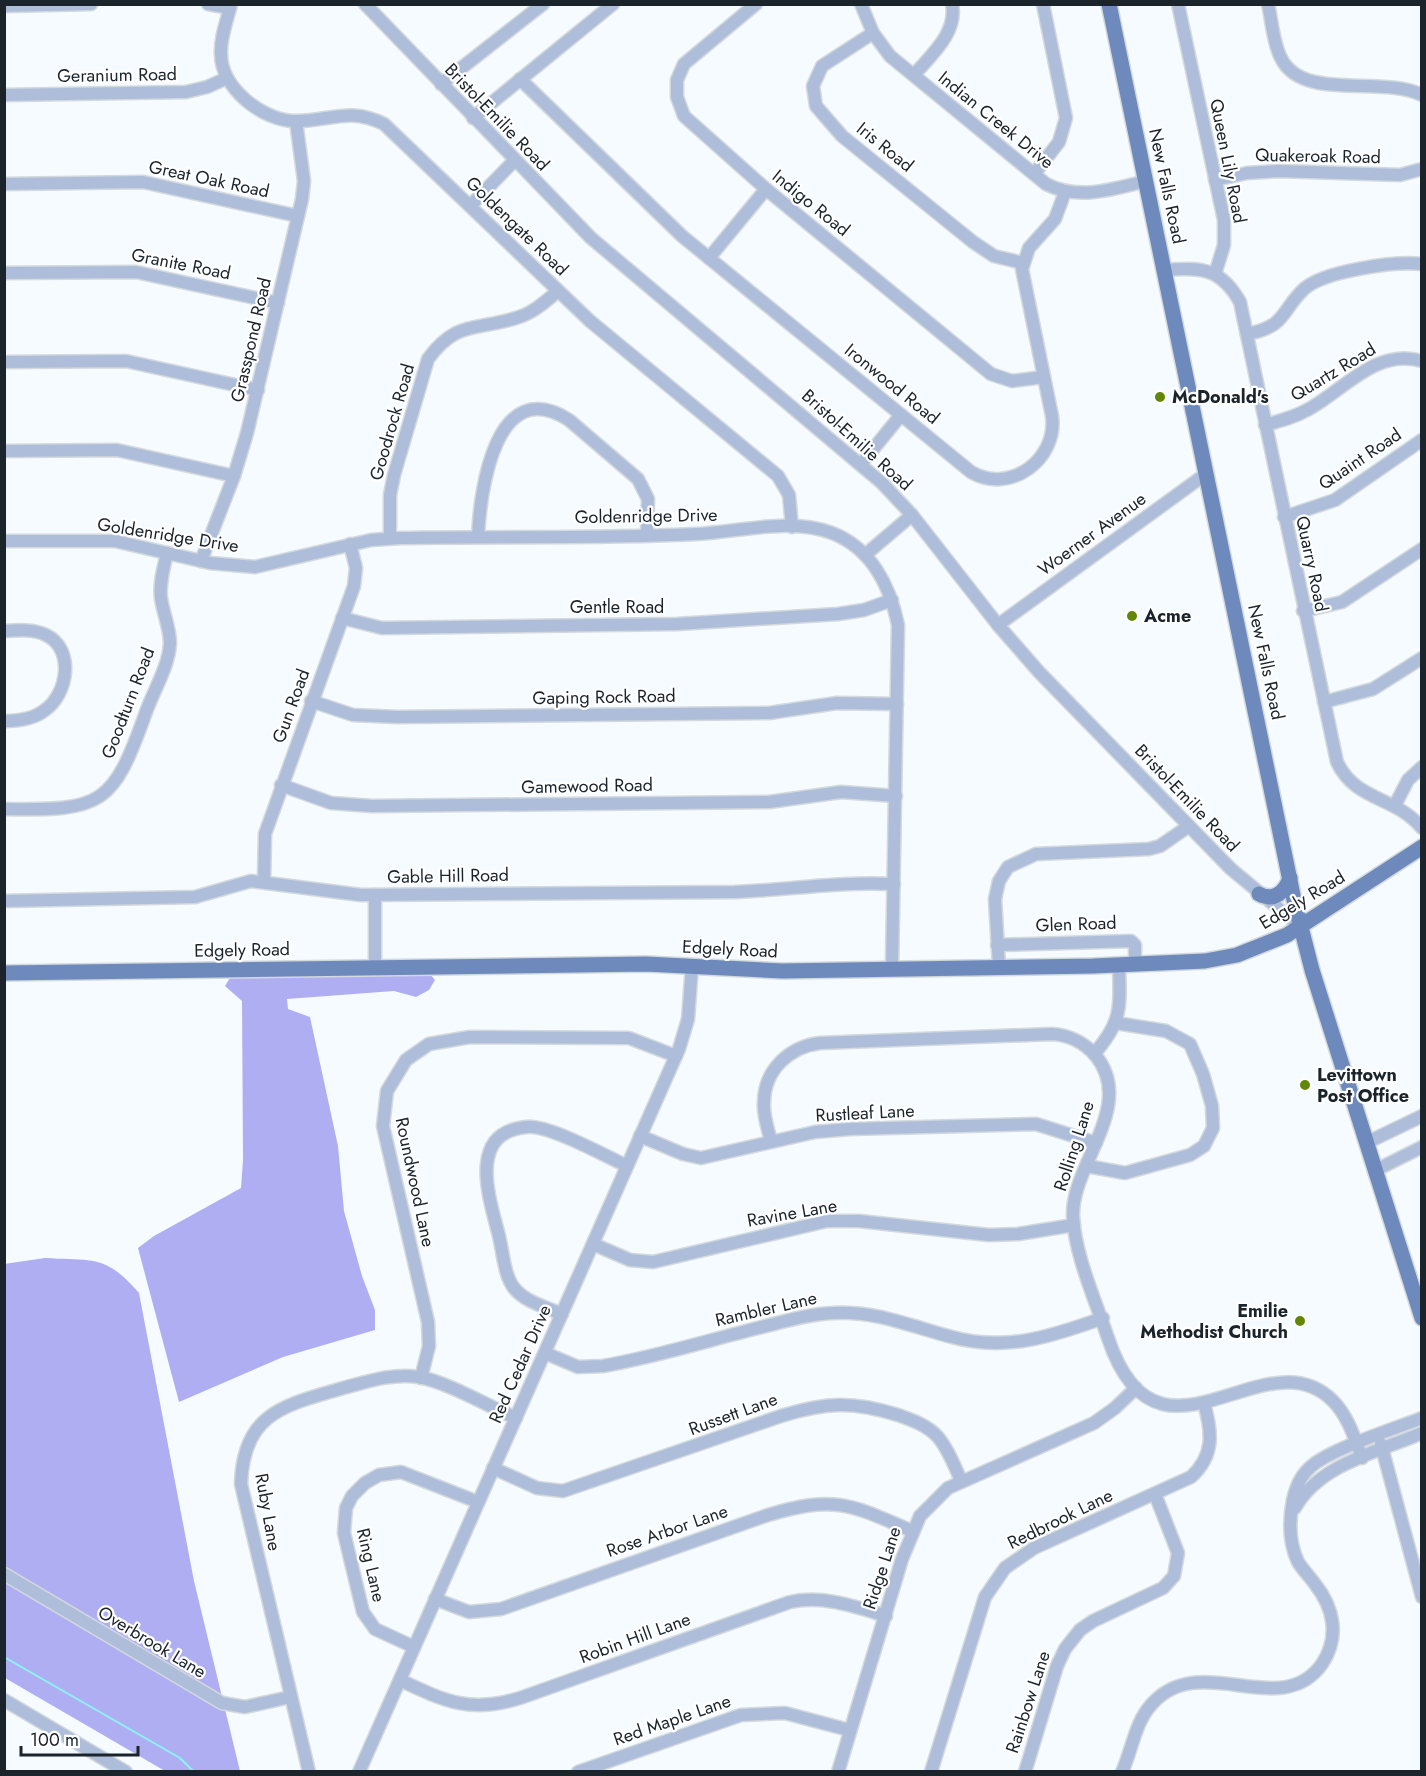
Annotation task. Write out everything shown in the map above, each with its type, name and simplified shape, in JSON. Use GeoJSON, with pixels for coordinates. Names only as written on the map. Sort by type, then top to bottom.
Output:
{"type":"FeatureCollection","features":[{"type":"Feature","properties":{"kind":"main road","name":"New Falls Road"},"geometry":{"type":"LineString","coordinates":[[1109,4],[1301,927],[1374,1171],[1422,1318]]}},
{"type":"Feature","properties":{"kind":"main road","name":"Edgely Road"},"geometry":{"type":"LineString","coordinates":[[4,973],[375,967],[692,966],[782,971],[1135,965],[1205,961],[1237,955],[1266,945],[1301,927],[1422,847]]}},
{"type":"Feature","properties":{"kind":"main road"},"geometry":{"type":"LineString","coordinates":[[1259,894],[1269,897],[1278,895],[1287,886],[1290,878]]}},
{"type":"Feature","properties":{"kind":"street"},"geometry":{"type":"LineString","coordinates":[[4,6],[91,4]]}},
{"type":"Feature","properties":{"kind":"street"},"geometry":{"type":"LineString","coordinates":[[208,4],[230,6],[221,54],[227,78]]}},
{"type":"Feature","properties":{"kind":"street","name":"Bristol-Emilie Road"},"geometry":{"type":"LineString","coordinates":[[365,4],[514,161],[614,259],[861,464],[912,515],[998,625],[1039,672],[1189,826],[1259,894],[1301,927]]}},
{"type":"Feature","properties":{"kind":"street"},"geometry":{"type":"LineString","coordinates":[[441,84],[543,4]]}},
{"type":"Feature","properties":{"kind":"street"},"geometry":{"type":"LineString","coordinates":[[473,118],[613,4]]}},
{"type":"Feature","properties":{"kind":"street","name":"Indigo Road"},"geometry":{"type":"LineString","coordinates":[[756,4],[684,64],[677,80],[677,97],[681,110],[689,122],[766,189],[995,377],[1012,381],[1044,377]]}},
{"type":"Feature","properties":{"kind":"street","name":"Indian Creek Drive"},"geometry":{"type":"LineString","coordinates":[[861,4],[873,33],[891,56],[1046,184],[1065,192],[1086,193],[1146,181]]}},
{"type":"Feature","properties":{"kind":"street"},"geometry":{"type":"LineString","coordinates":[[914,75],[946,37],[953,15],[952,4]]}},
{"type":"Feature","properties":{"kind":"street"},"geometry":{"type":"LineString","coordinates":[[1034,174],[1059,142],[1066,118],[1043,4]]}},
{"type":"Feature","properties":{"kind":"street","name":"Queen Lily Road"},"geometry":{"type":"LineString","coordinates":[[1178,4],[1225,232],[1224,245],[1215,274]]}},
{"type":"Feature","properties":{"kind":"street"},"geometry":{"type":"LineString","coordinates":[[1268,4],[1279,54],[1286,66],[1299,77],[1313,82],[1398,87],[1422,95]]}},
{"type":"Feature","properties":{"kind":"street","name":"Iris Road"},"geometry":{"type":"LineString","coordinates":[[873,33],[830,60],[818,72],[813,94],[819,111],[842,136],[973,242],[994,256],[1023,263]]}},
{"type":"Feature","properties":{"kind":"street","name":"Geranium Road"},"geometry":{"type":"LineString","coordinates":[[4,95],[186,92],[207,87],[227,78]]}},
{"type":"Feature","properties":{"kind":"street","name":"Goldengate Road"},"geometry":{"type":"LineString","coordinates":[[227,78],[258,109],[269,115],[296,121],[348,113],[376,120],[402,139],[558,291],[610,338],[778,476],[789,495],[792,527]]}},
{"type":"Feature","properties":{"kind":"street","name":"Ironwood Road"},"geometry":{"type":"LineString","coordinates":[[520,79],[651,208],[709,258],[978,476],[991,480],[1012,478],[1039,461],[1051,443],[1053,426],[1023,276],[1023,263]]}},
{"type":"Feature","properties":{"kind":"street","name":"Grasspond Road"},"geometry":{"type":"LineString","coordinates":[[201,561],[234,476],[258,390],[298,216],[304,181],[296,121]]}},
{"type":"Feature","properties":{"kind":"street"},"geometry":{"type":"LineString","coordinates":[[470,206],[514,161]]}},
{"type":"Feature","properties":{"kind":"street","name":"Quakeroak Road"},"geometry":{"type":"LineString","coordinates":[[1215,180],[1259,172],[1401,175],[1422,169]]}},
{"type":"Feature","properties":{"kind":"street","name":"Great Oak Road"},"geometry":{"type":"LineString","coordinates":[[4,184],[150,183],[298,216]]}},
{"type":"Feature","properties":{"kind":"street"},"geometry":{"type":"LineString","coordinates":[[709,258],[766,189]]}},
{"type":"Feature","properties":{"kind":"street"},"geometry":{"type":"LineString","coordinates":[[1023,263],[1029,248],[1054,219],[1065,192]]}},
{"type":"Feature","properties":{"kind":"street"},"geometry":{"type":"LineString","coordinates":[[1247,334],[1264,330],[1281,320],[1302,291],[1313,282],[1333,275],[1393,264],[1422,264]]}},
{"type":"Feature","properties":{"kind":"street"},"geometry":{"type":"LineString","coordinates":[[1165,270],[1197,269],[1215,274]]}},
{"type":"Feature","properties":{"kind":"street","name":"Granite Road"},"geometry":{"type":"LineString","coordinates":[[4,273],[136,272],[278,303]]}},
{"type":"Feature","properties":{"kind":"street","name":"Quarry Road"},"geometry":{"type":"LineString","coordinates":[[1215,274],[1233,290],[1240,302],[1335,757],[1343,775],[1355,787],[1395,805],[1422,828]]}},
{"type":"Feature","properties":{"kind":"street","name":"Goodrock Road"},"geometry":{"type":"LineString","coordinates":[[390,538],[390,495],[394,475],[429,359],[439,344],[453,333],[527,314],[558,291]]}},
{"type":"Feature","properties":{"kind":"street","name":"Quartz Road"},"geometry":{"type":"LineString","coordinates":[[1265,425],[1291,418],[1310,409],[1379,362],[1394,358],[1422,361]]}},
{"type":"Feature","properties":{"kind":"street"},"geometry":{"type":"LineString","coordinates":[[4,362],[126,361],[258,390]]}},
{"type":"Feature","properties":{"kind":"street"},"geometry":{"type":"LineString","coordinates":[[478,537],[480,503],[500,433],[520,412],[535,409],[556,413],[569,420],[638,479],[648,498],[647,535]]}},
{"type":"Feature","properties":{"kind":"street"},"geometry":{"type":"LineString","coordinates":[[861,464],[901,415]]}},
{"type":"Feature","properties":{"kind":"street","name":"Quaint Road"},"geometry":{"type":"LineString","coordinates":[[1284,517],[1335,500],[1422,440]]}},
{"type":"Feature","properties":{"kind":"street"},"geometry":{"type":"LineString","coordinates":[[4,451],[117,450],[234,476]]}},
{"type":"Feature","properties":{"kind":"street","name":"Woerner Avenue"},"geometry":{"type":"LineString","coordinates":[[998,625],[1207,472]]}},
{"type":"Feature","properties":{"kind":"street"},"geometry":{"type":"LineString","coordinates":[[865,555],[912,515]]}},
{"type":"Feature","properties":{"kind":"street","name":"Goldenridge Drive"},"geometry":{"type":"LineString","coordinates":[[4,541],[115,541],[201,561],[255,567],[350,544],[390,538],[647,535],[792,527],[816,528],[834,534],[865,555],[878,570],[892,600],[899,645],[892,968]]}},
{"type":"Feature","properties":{"kind":"street","name":"Gun Road"},"geometry":{"type":"LineString","coordinates":[[264,881],[263,842],[281,785],[356,577],[350,544]]}},
{"type":"Feature","properties":{"kind":"street"},"geometry":{"type":"LineString","coordinates":[[1303,611],[1342,602],[1422,549]]}},
{"type":"Feature","properties":{"kind":"street","name":"Goodturn Road"},"geometry":{"type":"LineString","coordinates":[[4,809],[80,807],[101,796],[117,778],[137,737],[168,652],[169,635],[161,597],[167,553]]}},
{"type":"Feature","properties":{"kind":"street","name":"Gentle Road"},"geometry":{"type":"LineString","coordinates":[[342,618],[382,628],[677,624],[838,614],[864,610],[892,600]]}},
{"type":"Feature","properties":{"kind":"street"},"geometry":{"type":"LineString","coordinates":[[4,631],[46,634],[58,643],[65,664],[63,681],[50,705],[37,715],[4,721]]}},
{"type":"Feature","properties":{"kind":"street"},"geometry":{"type":"LineString","coordinates":[[1324,702],[1373,689],[1422,658]]}},
{"type":"Feature","properties":{"kind":"street","name":"Gaping Rock Road"},"geometry":{"type":"LineString","coordinates":[[311,701],[353,715],[398,717],[769,713],[837,703],[897,704]]}},
{"type":"Feature","properties":{"kind":"street"},"geometry":{"type":"LineString","coordinates":[[1395,805],[1408,780],[1422,767]]}},
{"type":"Feature","properties":{"kind":"street","name":"Gamewood Road"},"geometry":{"type":"LineString","coordinates":[[281,785],[331,802],[372,806],[769,802],[848,792],[896,796]]}},
{"type":"Feature","properties":{"kind":"street"},"geometry":{"type":"LineString","coordinates":[[999,966],[996,889],[1003,874],[1014,863],[1036,854],[1149,849],[1189,826]]}},
{"type":"Feature","properties":{"kind":"street","name":"Gable Hill Road"},"geometry":{"type":"LineString","coordinates":[[4,901],[195,897],[242,883],[264,881],[341,893],[375,895],[735,892],[804,888],[853,882],[894,884]]}},
{"type":"Feature","properties":{"kind":"street"},"geometry":{"type":"LineString","coordinates":[[375,895],[375,967]]}},
{"type":"Feature","properties":{"kind":"street","name":"Glen Road"},"geometry":{"type":"LineString","coordinates":[[997,945],[1131,940],[1135,945],[1135,965]]}},
{"type":"Feature","properties":{"kind":"street"},"geometry":{"type":"LineString","coordinates":[[771,1141],[763,1105],[771,1076],[784,1058],[809,1044],[1058,1034],[1079,1042],[1094,1054],[1116,1023],[1119,1005],[1119,965]]}},
{"type":"Feature","properties":{"kind":"street","name":"Red Cedar Drive"},"geometry":{"type":"LineString","coordinates":[[363,1770],[399,1680],[676,1056],[688,1019],[692,966]]}},
{"type":"Feature","properties":{"kind":"street"},"geometry":{"type":"LineString","coordinates":[[1087,1166],[1125,1173],[1190,1155],[1204,1146],[1213,1128],[1214,1118],[1206,1084],[1198,1058],[1190,1044],[1166,1031],[1132,1028],[1116,1023]]}},
{"type":"Feature","properties":{"kind":"street","name":"Roundwood Lane"},"geometry":{"type":"LineString","coordinates":[[421,1378],[429,1346],[428,1322],[383,1126],[387,1091],[400,1068],[429,1044],[470,1037],[629,1038],[676,1056]]}},
{"type":"Feature","properties":{"kind":"street","name":"Rolling Lane"},"geometry":{"type":"LineString","coordinates":[[1094,1054],[1103,1067],[1110,1089],[1096,1143],[1074,1205],[1074,1225],[1114,1354],[1125,1376],[1150,1398],[1173,1406],[1204,1403],[1281,1381],[1311,1387],[1336,1404],[1362,1458]]}},
{"type":"Feature","properties":{"kind":"street"},"geometry":{"type":"LineString","coordinates":[[1366,1143],[1422,1116]]}},
{"type":"Feature","properties":{"kind":"street","name":"Rustleaf Lane"},"geometry":{"type":"LineString","coordinates":[[640,1136],[695,1157],[721,1154],[771,1141],[850,1129],[1023,1124],[1052,1127],[1096,1143]]}},
{"type":"Feature","properties":{"kind":"street"},"geometry":{"type":"LineString","coordinates":[[562,1314],[531,1301],[513,1287],[486,1178],[489,1154],[504,1135],[514,1130],[533,1127],[627,1166]]}},
{"type":"Feature","properties":{"kind":"street"},"geometry":{"type":"LineString","coordinates":[[1374,1171],[1422,1148]]}},
{"type":"Feature","properties":{"kind":"street","name":"Ravine Lane"},"geometry":{"type":"LineString","coordinates":[[593,1244],[630,1260],[653,1262],[827,1221],[859,1221],[989,1235],[1018,1234],[1074,1225]]}},
{"type":"Feature","properties":{"kind":"street","name":"Rambler Lane"},"geometry":{"type":"LineString","coordinates":[[545,1353],[578,1366],[603,1366],[776,1324],[834,1313],[881,1316],[954,1338],[994,1344],[1037,1339],[1103,1318]]}},
{"type":"Feature","properties":{"kind":"street","name":"Ruby Lane"},"geometry":{"type":"LineString","coordinates":[[309,1772],[241,1484],[248,1448],[266,1420],[287,1405],[391,1376],[421,1378],[516,1418]]}},
{"type":"Feature","properties":{"kind":"street","name":"Ridge Lane"},"geometry":{"type":"LineString","coordinates":[[838,1772],[849,1730],[912,1531],[920,1516],[936,1497],[962,1481],[1094,1423],[1115,1408],[1136,1388]]}},
{"type":"Feature","properties":{"kind":"street","name":"Russett Lane"},"geometry":{"type":"LineString","coordinates":[[493,1468],[537,1488],[563,1491],[781,1416],[811,1407],[845,1403],[872,1407],[922,1424],[939,1438],[962,1481]]}},
{"type":"Feature","properties":{"kind":"street","name":"Redbrook Lane"},"geometry":{"type":"LineString","coordinates":[[931,1772],[980,1608],[988,1590],[1012,1562],[1034,1548],[1191,1477],[1204,1463],[1212,1436],[1204,1403]]}},
{"type":"Feature","properties":{"kind":"street"},"geometry":{"type":"LineString","coordinates":[[1122,1772],[1143,1716],[1156,1699],[1176,1685],[1205,1681],[1285,1688],[1307,1678],[1322,1663],[1331,1640],[1331,1611],[1316,1584],[1299,1564],[1292,1544],[1291,1524],[1296,1488],[1308,1469],[1326,1458],[1422,1418]]}},
{"type":"Feature","properties":{"kind":"street"},"geometry":{"type":"LineString","coordinates":[[1291,1524],[1295,1508],[1309,1487],[1326,1473],[1422,1433]]}},
{"type":"Feature","properties":{"kind":"street"},"geometry":{"type":"LineString","coordinates":[[1379,1436],[1422,1597]]}},
{"type":"Feature","properties":{"kind":"street","name":"Ring Lane"},"geometry":{"type":"LineString","coordinates":[[414,1647],[375,1629],[363,1612],[344,1533],[346,1508],[352,1496],[364,1483],[380,1475],[402,1472],[478,1502]]}},
{"type":"Feature","properties":{"kind":"street","name":"Rainbow Lane"},"geometry":{"type":"LineString","coordinates":[[1024,1772],[1057,1666],[1065,1649],[1080,1630],[1093,1621],[1163,1588],[1174,1576],[1178,1553],[1155,1494]]}},
{"type":"Feature","properties":{"kind":"street","name":"Rose Arbor Lane"},"geometry":{"type":"LineString","coordinates":[[435,1599],[469,1612],[501,1609],[768,1515],[808,1504],[826,1503],[855,1508],[912,1531]]}},
{"type":"Feature","properties":{"kind":"street","name":"Overbrook Lane"},"geometry":{"type":"LineString","coordinates":[[4,1574],[222,1703],[245,1707],[290,1697]]}},
{"type":"Feature","properties":{"kind":"street","name":"Robin Hill Lane"},"geometry":{"type":"LineString","coordinates":[[399,1680],[447,1701],[482,1707],[513,1701],[790,1602],[817,1599],[835,1601],[886,1616]]}},
{"type":"Feature","properties":{"kind":"street"},"geometry":{"type":"LineString","coordinates":[[4,1700],[126,1772]]}},
{"type":"Feature","properties":{"kind":"street","name":"Red Maple Lane"},"geometry":{"type":"LineString","coordinates":[[578,1772],[741,1715],[785,1713],[849,1730]]}},
{"type":"Feature","properties":{"kind":"shaded area"},"geometry":{"type":"Polygon","coordinates":[[[430,974],[435,980],[429,990],[416,997],[394,991],[287,999],[288,1009],[310,1017],[338,1146],[344,1211],[362,1276],[375,1310],[375,1330],[283,1357],[179,1402],[138,1248],[154,1236],[241,1188],[243,1160],[242,1001],[225,986],[231,976],[430,974]]]}},
{"type":"Feature","properties":{"kind":"shaded area"},"geometry":{"type":"Polygon","coordinates":[[[45,1258],[98,1262],[117,1272],[139,1293],[194,1581],[240,1771],[165,1771],[5,1678],[4,1264],[45,1258]]]}},
{"type":"Feature","properties":{"kind":"waterway"},"geometry":{"type":"LineString","coordinates":[[4,1657],[180,1758],[194,1772]]}},
{"type":"Feature","properties":{"kind":"place","name":"McDonald's"},"geometry":{"type":"Point","coordinates":[1160,397]}},
{"type":"Feature","properties":{"kind":"place","name":"Acme"},"geometry":{"type":"Point","coordinates":[1132,616]}},
{"type":"Feature","properties":{"kind":"place","name":"Levittown Post Office"},"geometry":{"type":"Point","coordinates":[1305,1085]}},
{"type":"Feature","properties":{"kind":"place","name":"Emilie Methodist Church"},"geometry":{"type":"Point","coordinates":[1300,1321]}}]}
